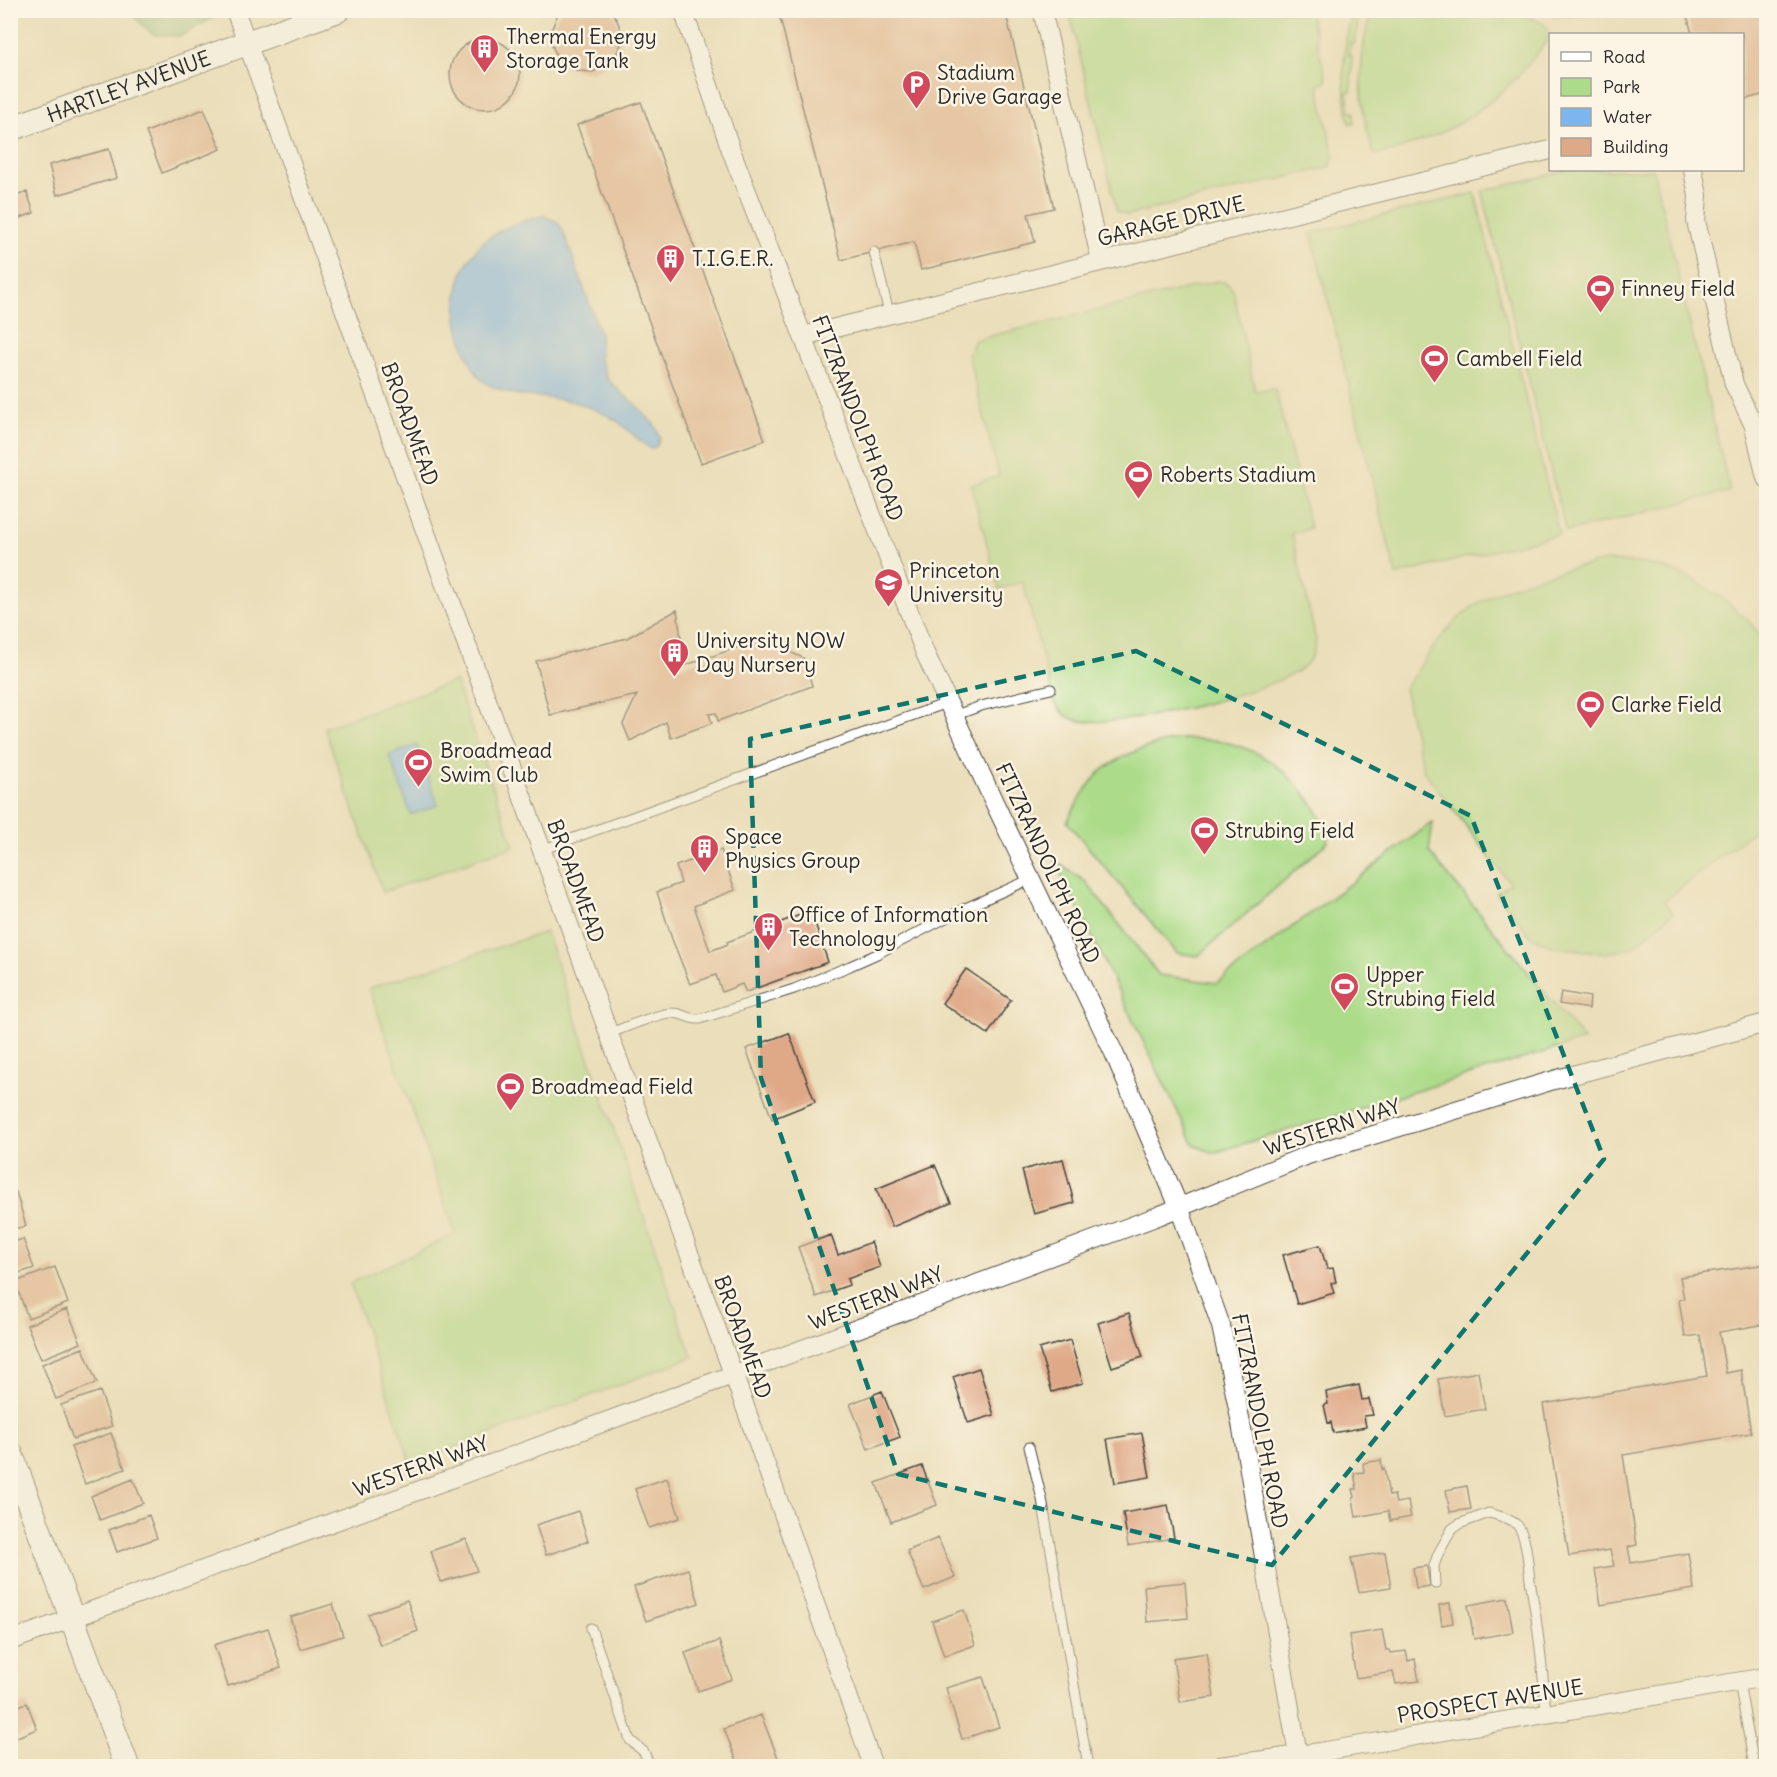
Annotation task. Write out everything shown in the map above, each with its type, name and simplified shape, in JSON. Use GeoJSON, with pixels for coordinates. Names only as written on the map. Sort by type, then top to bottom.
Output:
{"type":"FeatureCollection","features":[{"type":"Feature","properties":{"kind":"street","name":"BROADMEAD"},"geometry":{"type":"LineString","coordinates":[[235,10],[873,1767]]}},
{"type":"Feature","properties":{"kind":"street","name":"HARTLEY AVENUE"},"geometry":{"type":"LineString","coordinates":[[10,129],[338,10]]}},
{"type":"Feature","properties":{"kind":"street"},"geometry":{"type":"LineString","coordinates":[[1042,10],[1101,261]]}},
{"type":"Feature","properties":{"kind":"street","name":"FITZRANDOLPH ROAD"},"geometry":{"type":"LineString","coordinates":[[684,14],[731,150],[908,610],[950,709],[1114,1053],[1179,1207],[1221,1326],[1298,1755]]}},
{"type":"Feature","properties":{"kind":"street","name":"GARAGE DRIVE"},"geometry":{"type":"LineString","coordinates":[[803,336],[1549,150]]}},
{"type":"Feature","properties":{"kind":"street"},"geometry":{"type":"LineString","coordinates":[[1693,171],[1698,196],[1696,221],[1734,384],[1754,426],[1767,478]]}},
{"type":"Feature","properties":{"kind":"street","name":"WESTERN WAY"},"geometry":{"type":"LineString","coordinates":[[10,1641],[732,1375],[1179,1207],[1308,1155],[1554,1080],[1767,1023]]}},
{"type":"Feature","properties":{"kind":"street"},"geometry":{"type":"LineString","coordinates":[[10,1452],[127,1767]]}},
{"type":"Feature","properties":{"kind":"street","name":"PROSPECT AVENUE"},"geometry":{"type":"LineString","coordinates":[[1220,1767],[1298,1755],[1324,1759],[1546,1714],[1767,1677]]}},
{"type":"Feature","properties":{"kind":"lane"},"geometry":{"type":"LineString","coordinates":[[684,14],[706,10]]}},
{"type":"Feature","properties":{"kind":"lane"},"geometry":{"type":"LineString","coordinates":[[874,252],[889,313]]}},
{"type":"Feature","properties":{"kind":"lane"},"geometry":{"type":"LineString","coordinates":[[541,850],[950,709],[981,706],[1051,689]]}},
{"type":"Feature","properties":{"kind":"lane"},"geometry":{"type":"LineString","coordinates":[[608,1034],[667,1013],[700,1019],[794,989],[877,954],[963,909],[1031,879]]}},
{"type":"Feature","properties":{"kind":"lane"},"geometry":{"type":"LineString","coordinates":[[1029,1447],[1042,1499],[1088,1767]]}},
{"type":"Feature","properties":{"kind":"lane"},"geometry":{"type":"LineString","coordinates":[[1435,1584],[1434,1566],[1452,1529],[1459,1524],[1489,1513],[1516,1523],[1520,1528],[1526,1551],[1534,1596],[1543,1665],[1546,1714]]}},
{"type":"Feature","properties":{"kind":"lane"},"geometry":{"type":"LineString","coordinates":[[591,1629],[630,1740],[644,1752],[650,1767]]}},
{"type":"Feature","properties":{"kind":"lane"},"geometry":{"type":"LineString","coordinates":[[1739,1682],[1754,1767]]}},
{"type":"Feature","properties":{"kind":"highlighted area"},"geometry":{"type":"Polygon","coordinates":[[[1136,651],[1471,816],[1604,1159],[1272,1565],[898,1474],[761,1078],[750,739],[1136,651]]]}},
{"type":"Feature","properties":{"kind":"green space"},"geometry":{"type":"Polygon","coordinates":[[[135,11],[217,11],[218,15],[181,36],[154,35],[135,18],[135,11]]]}},
{"type":"Feature","properties":{"kind":"green space"},"geometry":{"type":"Polygon","coordinates":[[[1069,11],[1309,11],[1327,81],[1318,84],[1334,156],[1330,167],[1133,214],[1127,215],[1117,211],[1069,11]]]}},
{"type":"Feature","properties":{"kind":"green space"},"geometry":{"type":"Polygon","coordinates":[[[1353,11],[1360,12],[1354,44],[1350,43],[1351,92],[1347,92],[1350,112],[1354,112],[1354,124],[1350,125],[1345,96],[1344,53],[1353,11]]]}},
{"type":"Feature","properties":{"kind":"green space"},"geometry":{"type":"Polygon","coordinates":[[[1372,11],[1517,11],[1544,24],[1549,32],[1543,47],[1522,72],[1478,111],[1426,139],[1375,154],[1365,118],[1361,83],[1362,58],[1372,11]]]}},
{"type":"Feature","properties":{"kind":"green space"},"geometry":{"type":"Polygon","coordinates":[[[1543,11],[1606,11],[1583,16],[1567,16],[1543,11]]]}},
{"type":"Feature","properties":{"kind":"green space","name":"Finney Field"},"geometry":{"type":"Polygon","coordinates":[[[1565,171],[1653,171],[1730,491],[1566,532],[1482,191],[1565,171]]]}},
{"type":"Feature","properties":{"kind":"green space","name":"Cambell Field"},"geometry":{"type":"Polygon","coordinates":[[[1475,193],[1559,534],[1396,575],[1311,233],[1475,193]]]}},
{"type":"Feature","properties":{"kind":"green space","name":"Roberts Stadium"},"geometry":{"type":"Polygon","coordinates":[[[1217,281],[1227,283],[1233,290],[1255,391],[1275,389],[1310,528],[1292,534],[1316,640],[1313,653],[1306,665],[1290,675],[1230,697],[1155,715],[1120,720],[1092,722],[1073,719],[1062,712],[1054,701],[1023,582],[999,589],[971,485],[999,476],[968,355],[975,340],[1217,281]]]}},
{"type":"Feature","properties":{"kind":"green space","name":"Clarke Field"},"geometry":{"type":"Polygon","coordinates":[[[1607,561],[1661,567],[1696,582],[1743,616],[1766,643],[1766,821],[1664,901],[1673,913],[1632,948],[1605,953],[1554,947],[1531,937],[1497,893],[1510,883],[1423,770],[1404,689],[1445,633],[1461,616],[1476,605],[1493,595],[1530,580],[1607,561]]]}},
{"type":"Feature","properties":{"kind":"green space","name":"Broadmead Swim Club"},"geometry":{"type":"Polygon","coordinates":[[[455,681],[514,846],[383,892],[324,728],[455,681]]]}},
{"type":"Feature","properties":{"kind":"green space","name":"Strubing Field"},"geometry":{"type":"Polygon","coordinates":[[[1181,739],[1229,743],[1267,759],[1295,782],[1307,796],[1324,826],[1328,842],[1198,956],[1177,953],[1067,822],[1078,801],[1100,772],[1133,752],[1181,739]]]}},
{"type":"Feature","properties":{"kind":"green space","name":"Upper Strubing Field"},"geometry":{"type":"Polygon","coordinates":[[[1433,822],[1429,852],[1584,1040],[1213,1153],[1194,1145],[1055,861],[1086,882],[1159,975],[1217,983],[1433,822]]]}},
{"type":"Feature","properties":{"kind":"green space","name":"Broadmead Field"},"geometry":{"type":"Polygon","coordinates":[[[546,932],[692,1357],[411,1464],[350,1283],[456,1234],[369,988],[546,932]]]}},
{"type":"Feature","properties":{"kind":"water"},"geometry":{"type":"Polygon","coordinates":[[[544,216],[558,222],[564,233],[600,334],[600,360],[609,381],[655,426],[660,437],[657,446],[651,449],[614,419],[587,407],[565,400],[511,393],[491,386],[479,377],[471,363],[460,336],[456,311],[457,294],[467,264],[483,243],[504,228],[544,216]]]}},
{"type":"Feature","properties":{"kind":"water"},"geometry":{"type":"Polygon","coordinates":[[[417,745],[438,805],[411,815],[389,755],[417,745]]]}},
{"type":"Feature","properties":{"kind":"building","name":"Thermal Energy Storage Tank"},"geometry":{"type":"Polygon","coordinates":[[[563,10],[610,10],[621,30],[621,44],[615,57],[605,66],[593,72],[579,71],[566,66],[556,55],[551,42],[552,29],[557,16],[563,10]]]}},
{"type":"Feature","properties":{"kind":"building","name":"Stadium Drive Garage"},"geometry":{"type":"Polygon","coordinates":[[[778,10],[1005,10],[1054,208],[1028,214],[1035,242],[921,270],[914,242],[841,260],[778,10]]]}},
{"type":"Feature","properties":{"kind":"building"},"geometry":{"type":"Polygon","coordinates":[[[1705,10],[1766,10],[1766,94],[1744,100],[1744,33],[1692,33],[1687,15],[1705,10]]]}},
{"type":"Feature","properties":{"kind":"building","name":"Thermal Energy Storage Tank"},"geometry":{"type":"Polygon","coordinates":[[[485,39],[498,42],[510,49],[517,61],[520,74],[517,87],[510,99],[498,106],[485,109],[472,106],[460,99],[453,87],[450,74],[453,61],[460,49],[472,42],[485,39]]]}},
{"type":"Feature","properties":{"kind":"building","name":"T.I.G.E.R."},"geometry":{"type":"Polygon","coordinates":[[[641,102],[765,440],[701,463],[577,125],[641,102]]]}},
{"type":"Feature","properties":{"kind":"building"},"geometry":{"type":"Polygon","coordinates":[[[204,109],[221,149],[162,173],[146,132],[204,109]]]}},
{"type":"Feature","properties":{"kind":"building"},"geometry":{"type":"Polygon","coordinates":[[[109,149],[117,178],[57,195],[49,165],[109,149]]]}},
{"type":"Feature","properties":{"kind":"building"},"geometry":{"type":"Polygon","coordinates":[[[27,192],[34,213],[14,220],[10,215],[10,198],[27,192]]]}},
{"type":"Feature","properties":{"kind":"building","name":"University NOW Day Nursery"},"geometry":{"type":"Polygon","coordinates":[[[677,610],[682,645],[670,658],[674,669],[763,639],[805,659],[812,686],[718,721],[716,713],[709,714],[712,723],[671,738],[666,722],[630,741],[623,724],[637,695],[550,715],[536,661],[627,638],[677,610]]]}},
{"type":"Feature","properties":{"kind":"building"},"geometry":{"type":"Polygon","coordinates":[[[721,850],[735,890],[694,906],[710,951],[728,944],[727,942],[811,911],[828,962],[746,992],[742,984],[722,992],[716,975],[690,984],[657,892],[681,883],[676,866],[721,850]]]}},
{"type":"Feature","properties":{"kind":"building"},"geometry":{"type":"Polygon","coordinates":[[[966,969],[1011,1000],[988,1034],[942,1003],[966,969]]]}},
{"type":"Feature","properties":{"kind":"building"},"geometry":{"type":"Polygon","coordinates":[[[1561,992],[1590,997],[1589,1009],[1559,1004],[1561,992]]]}},
{"type":"Feature","properties":{"kind":"building"},"geometry":{"type":"Polygon","coordinates":[[[789,1033],[815,1102],[772,1119],[746,1049],[789,1033]]]}},
{"type":"Feature","properties":{"kind":"building"},"geometry":{"type":"Polygon","coordinates":[[[1063,1159],[1074,1203],[1034,1214],[1022,1170],[1063,1159]]]}},
{"type":"Feature","properties":{"kind":"building"},"geometry":{"type":"Polygon","coordinates":[[[935,1165],[951,1203],[892,1227],[876,1189],[935,1165]]]}},
{"type":"Feature","properties":{"kind":"building"},"geometry":{"type":"Polygon","coordinates":[[[16,1192],[26,1226],[10,1230],[10,1194],[16,1192]]]}},
{"type":"Feature","properties":{"kind":"building"},"geometry":{"type":"Polygon","coordinates":[[[831,1235],[838,1255],[871,1242],[880,1267],[847,1279],[849,1285],[816,1297],[798,1247],[831,1235]]]}},
{"type":"Feature","properties":{"kind":"building"},"geometry":{"type":"Polygon","coordinates":[[[23,1239],[34,1268],[10,1276],[10,1243],[23,1239]]]}},
{"type":"Feature","properties":{"kind":"building"},"geometry":{"type":"Polygon","coordinates":[[[1320,1245],[1327,1269],[1333,1268],[1336,1282],[1331,1283],[1334,1293],[1297,1304],[1283,1255],[1320,1245]]]}},
{"type":"Feature","properties":{"kind":"building"},"geometry":{"type":"Polygon","coordinates":[[[1766,1264],[1766,1324],[1719,1332],[1726,1373],[1741,1370],[1751,1433],[1623,1455],[1637,1545],[1628,1547],[1631,1563],[1688,1553],[1694,1589],[1601,1605],[1595,1569],[1614,1566],[1610,1550],[1569,1556],[1543,1404],[1707,1376],[1700,1335],[1685,1337],[1679,1300],[1684,1299],[1680,1277],[1766,1264]]]}},
{"type":"Feature","properties":{"kind":"building"},"geometry":{"type":"Polygon","coordinates":[[[55,1267],[68,1303],[28,1318],[15,1282],[55,1267]]]}},
{"type":"Feature","properties":{"kind":"building"},"geometry":{"type":"Polygon","coordinates":[[[67,1309],[81,1343],[41,1359],[27,1325],[67,1309]]]}},
{"type":"Feature","properties":{"kind":"building"},"geometry":{"type":"Polygon","coordinates":[[[1129,1313],[1143,1357],[1112,1367],[1098,1323],[1129,1313]]]}},
{"type":"Feature","properties":{"kind":"building"},"geometry":{"type":"Polygon","coordinates":[[[1070,1340],[1083,1383],[1052,1392],[1039,1349],[1070,1340]]]}},
{"type":"Feature","properties":{"kind":"building"},"geometry":{"type":"Polygon","coordinates":[[[83,1348],[97,1383],[56,1399],[42,1364],[83,1348]]]}},
{"type":"Feature","properties":{"kind":"building"},"geometry":{"type":"Polygon","coordinates":[[[979,1368],[994,1415],[968,1423],[953,1377],[979,1368]]]}},
{"type":"Feature","properties":{"kind":"building"},"geometry":{"type":"Polygon","coordinates":[[[1478,1372],[1485,1409],[1445,1416],[1438,1379],[1478,1372]]]}},
{"type":"Feature","properties":{"kind":"building"},"geometry":{"type":"Polygon","coordinates":[[[1359,1385],[1362,1400],[1369,1399],[1373,1415],[1364,1416],[1366,1427],[1333,1433],[1324,1405],[1328,1404],[1326,1392],[1359,1385]]]}},
{"type":"Feature","properties":{"kind":"building"},"geometry":{"type":"Polygon","coordinates":[[[100,1391],[112,1426],[73,1439],[61,1405],[100,1391]]]}},
{"type":"Feature","properties":{"kind":"building"},"geometry":{"type":"Polygon","coordinates":[[[882,1391],[900,1437],[868,1449],[850,1404],[882,1391]]]}},
{"type":"Feature","properties":{"kind":"building"},"geometry":{"type":"Polygon","coordinates":[[[111,1433],[125,1469],[85,1484],[71,1447],[111,1433]]]}},
{"type":"Feature","properties":{"kind":"building"},"geometry":{"type":"Polygon","coordinates":[[[1142,1433],[1150,1477],[1115,1483],[1107,1439],[1142,1433]]]}},
{"type":"Feature","properties":{"kind":"building"},"geometry":{"type":"Polygon","coordinates":[[[1381,1460],[1389,1496],[1394,1495],[1396,1503],[1408,1501],[1411,1517],[1390,1521],[1388,1511],[1356,1517],[1353,1489],[1357,1489],[1354,1473],[1364,1472],[1363,1463],[1381,1460]]]}},
{"type":"Feature","properties":{"kind":"building"},"geometry":{"type":"Polygon","coordinates":[[[922,1466],[937,1505],[891,1522],[876,1483],[922,1466]]]}},
{"type":"Feature","properties":{"kind":"building"},"geometry":{"type":"Polygon","coordinates":[[[667,1478],[680,1518],[649,1528],[635,1489],[667,1478]]]}},
{"type":"Feature","properties":{"kind":"building"},"geometry":{"type":"Polygon","coordinates":[[[133,1479],[143,1503],[100,1520],[91,1496],[133,1479]]]}},
{"type":"Feature","properties":{"kind":"building"},"geometry":{"type":"Polygon","coordinates":[[[1467,1486],[1471,1509],[1450,1512],[1446,1490],[1467,1486]]]}},
{"type":"Feature","properties":{"kind":"building"},"geometry":{"type":"Polygon","coordinates":[[[1168,1505],[1174,1538],[1128,1546],[1123,1513],[1168,1505]]]}},
{"type":"Feature","properties":{"kind":"building"},"geometry":{"type":"Polygon","coordinates":[[[578,1511],[588,1541],[546,1555],[536,1525],[578,1511]]]}},
{"type":"Feature","properties":{"kind":"building"},"geometry":{"type":"Polygon","coordinates":[[[149,1515],[157,1538],[117,1552],[109,1530],[149,1515]]]}},
{"type":"Feature","properties":{"kind":"building"},"geometry":{"type":"Polygon","coordinates":[[[938,1538],[955,1577],[924,1590],[907,1551],[938,1538]]]}},
{"type":"Feature","properties":{"kind":"building"},"geometry":{"type":"Polygon","coordinates":[[[466,1539],[477,1571],[441,1582],[431,1551],[466,1539]]]}},
{"type":"Feature","properties":{"kind":"building"},"geometry":{"type":"Polygon","coordinates":[[[1385,1552],[1391,1587],[1359,1592],[1351,1558],[1385,1552]]]}},
{"type":"Feature","properties":{"kind":"building"},"geometry":{"type":"Polygon","coordinates":[[[1427,1566],[1430,1586],[1416,1588],[1413,1568],[1427,1566]]]}},
{"type":"Feature","properties":{"kind":"building"},"geometry":{"type":"Polygon","coordinates":[[[688,1569],[699,1603],[646,1621],[634,1587],[688,1569]]]}},
{"type":"Feature","properties":{"kind":"building"},"geometry":{"type":"Polygon","coordinates":[[[1185,1582],[1188,1618],[1147,1622],[1144,1586],[1185,1582]]]}},
{"type":"Feature","properties":{"kind":"building"},"geometry":{"type":"Polygon","coordinates":[[[1507,1598],[1513,1632],[1474,1639],[1468,1605],[1507,1598]]]}},
{"type":"Feature","properties":{"kind":"building"},"geometry":{"type":"Polygon","coordinates":[[[407,1600],[418,1631],[380,1645],[368,1614],[407,1600]]]}},
{"type":"Feature","properties":{"kind":"building"},"geometry":{"type":"Polygon","coordinates":[[[1450,1603],[1453,1623],[1442,1625],[1439,1605],[1450,1603]]]}},
{"type":"Feature","properties":{"kind":"building"},"geometry":{"type":"Polygon","coordinates":[[[333,1604],[343,1636],[300,1649],[290,1617],[333,1604]]]}},
{"type":"Feature","properties":{"kind":"building"},"geometry":{"type":"Polygon","coordinates":[[[964,1610],[975,1645],[944,1656],[932,1621],[964,1610]]]}},
{"type":"Feature","properties":{"kind":"building"},"geometry":{"type":"Polygon","coordinates":[[[268,1628],[281,1668],[228,1686],[214,1645],[268,1628]]]}},
{"type":"Feature","properties":{"kind":"building"},"geometry":{"type":"Polygon","coordinates":[[[1382,1630],[1386,1650],[1390,1650],[1391,1653],[1406,1651],[1408,1661],[1415,1659],[1419,1681],[1396,1684],[1393,1672],[1356,1678],[1349,1635],[1382,1630]]]}},
{"type":"Feature","properties":{"kind":"building"},"geometry":{"type":"Polygon","coordinates":[[[719,1641],[732,1679],[698,1691],[685,1653],[719,1641]]]}},
{"type":"Feature","properties":{"kind":"building"},"geometry":{"type":"Polygon","coordinates":[[[1207,1653],[1214,1697],[1180,1702],[1173,1658],[1207,1653]]]}},
{"type":"Feature","properties":{"kind":"building"},"geometry":{"type":"Polygon","coordinates":[[[983,1677],[999,1727],[962,1739],[946,1688],[983,1677]]]}},
{"type":"Feature","properties":{"kind":"building"},"geometry":{"type":"Polygon","coordinates":[[[27,1703],[37,1729],[10,1740],[10,1709],[27,1703]]]}},
{"type":"Feature","properties":{"kind":"building"},"geometry":{"type":"Polygon","coordinates":[[[761,1715],[780,1763],[771,1766],[739,1766],[724,1729],[761,1715]]]}},
{"type":"Feature","properties":{"kind":"place","name":"Thermal Energy Storage Tank"},"geometry":{"type":"Point","coordinates":[485,74]}},
{"type":"Feature","properties":{"kind":"place","name":"Stadium Drive Garage"},"geometry":{"type":"Point","coordinates":[916,110]}},
{"type":"Feature","properties":{"kind":"place","name":"T.I.G.E.R."},"geometry":{"type":"Point","coordinates":[671,284]}},
{"type":"Feature","properties":{"kind":"place","name":"Finney Field"},"geometry":{"type":"Point","coordinates":[1600,314]}},
{"type":"Feature","properties":{"kind":"place","name":"Cambell Field"},"geometry":{"type":"Point","coordinates":[1435,384]}},
{"type":"Feature","properties":{"kind":"place","name":"Roberts Stadium"},"geometry":{"type":"Point","coordinates":[1139,500]}},
{"type":"Feature","properties":{"kind":"place","name":"Princeton University"},"geometry":{"type":"Point","coordinates":[888,608]}},
{"type":"Feature","properties":{"kind":"place","name":"University NOW Day Nursery"},"geometry":{"type":"Point","coordinates":[675,678]}},
{"type":"Feature","properties":{"kind":"place","name":"Clarke Field"},"geometry":{"type":"Point","coordinates":[1590,730]}},
{"type":"Feature","properties":{"kind":"place","name":"Broadmead Swim Club"},"geometry":{"type":"Point","coordinates":[419,788]}},
{"type":"Feature","properties":{"kind":"place","name":"Strubing Field"},"geometry":{"type":"Point","coordinates":[1204,856]}},
{"type":"Feature","properties":{"kind":"place","name":"Space Physics Group"},"geometry":{"type":"Point","coordinates":[704,874]}},
{"type":"Feature","properties":{"kind":"place","name":"Office of Information Technology"},"geometry":{"type":"Point","coordinates":[768,952]}},
{"type":"Feature","properties":{"kind":"place","name":"Upper Strubing Field"},"geometry":{"type":"Point","coordinates":[1345,1012]}},
{"type":"Feature","properties":{"kind":"place","name":"Broadmead Field"},"geometry":{"type":"Point","coordinates":[510,1112]}}]}
